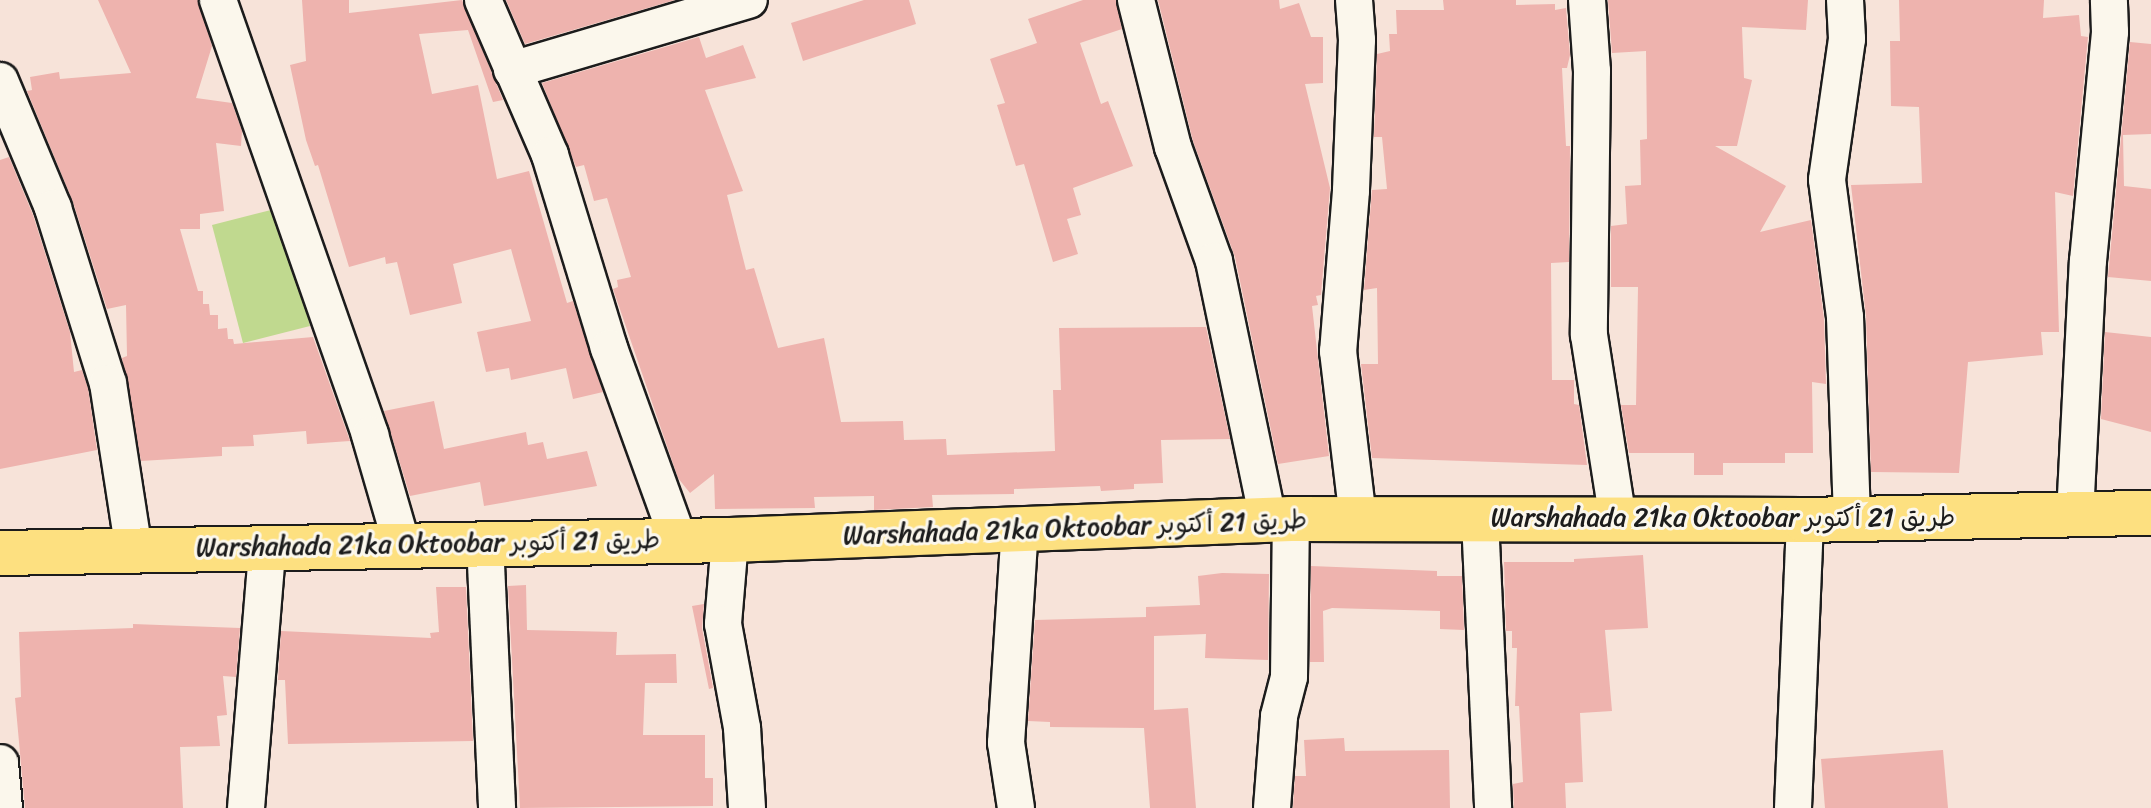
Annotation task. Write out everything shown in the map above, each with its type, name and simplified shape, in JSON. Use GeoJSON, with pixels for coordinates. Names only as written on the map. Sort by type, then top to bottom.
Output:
{"type":"FeatureCollection","features":[{"type":"Feature","properties":{"kind":"main road","name":"Warshahada 21ka Oktoobar طريق 21 أكتوبر"},"geometry":{"type":"LineString","coordinates":[[0,553],[730,540],[1280,520],[1805,520],[2151,513]]}},
{"type":"Feature","properties":{"kind":"street"},"geometry":{"type":"LineString","coordinates":[[218,0],[370,435],[402,545]]}},
{"type":"Feature","properties":{"kind":"street"},"geometry":{"type":"LineString","coordinates":[[483,0],[550,155],[609,348],[678,539]]}},
{"type":"Feature","properties":{"kind":"street"},"geometry":{"type":"LineString","coordinates":[[512,70],[749,0]]}},
{"type":"Feature","properties":{"kind":"street"},"geometry":{"type":"LineString","coordinates":[[1136,0],[1169,133],[1214,261],[1280,520],[1289,677],[1279,716],[1272,808]]}},
{"type":"Feature","properties":{"kind":"street"},"geometry":{"type":"LineString","coordinates":[[1354,0],[1357,40],[1351,191],[1338,351],[1358,519]]}},
{"type":"Feature","properties":{"kind":"street"},"geometry":{"type":"LineString","coordinates":[[1587,0],[1592,71],[1589,335],[1618,521]]}},
{"type":"Feature","properties":{"kind":"street"},"geometry":{"type":"LineString","coordinates":[[1845,0],[1847,39],[1827,180],[1845,317],[1852,519]]}},
{"type":"Feature","properties":{"kind":"street"},"geometry":{"type":"LineString","coordinates":[[2075,515],[2088,261],[2110,32],[2109,0]]}},
{"type":"Feature","properties":{"kind":"street"},"geometry":{"type":"LineString","coordinates":[[0,81],[53,208],[108,383],[134,550]]}},
{"type":"Feature","properties":{"kind":"street"},"geometry":{"type":"LineString","coordinates":[[1480,519],[1493,808]]}},
{"type":"Feature","properties":{"kind":"street"},"geometry":{"type":"LineString","coordinates":[[1793,808],[1805,520]]}},
{"type":"Feature","properties":{"kind":"street"},"geometry":{"type":"LineString","coordinates":[[1016,808],[1006,743],[1020,529]]}},
{"type":"Feature","properties":{"kind":"street"},"geometry":{"type":"LineString","coordinates":[[730,540],[723,624],[742,728],[747,808]]}},
{"type":"Feature","properties":{"kind":"street"},"geometry":{"type":"LineString","coordinates":[[485,542],[497,808]]}},
{"type":"Feature","properties":{"kind":"street"},"geometry":{"type":"LineString","coordinates":[[246,808],[267,550]]}},
{"type":"Feature","properties":{"kind":"street"},"geometry":{"type":"LineString","coordinates":[[0,763],[4,808]]}},
{"type":"Feature","properties":{"kind":"green space"},"geometry":{"type":"Polygon","coordinates":[[[279,208],[310,326],[243,343],[212,225],[279,208]]]}},
{"type":"Feature","properties":{"kind":"building"},"geometry":{"type":"Polygon","coordinates":[[[98,0],[198,0],[212,46],[196,98],[232,103],[242,131],[241,146],[216,143],[224,211],[200,214],[200,229],[180,229],[198,291],[203,291],[203,304],[209,304],[210,315],[218,315],[218,329],[227,328],[228,339],[233,339],[234,344],[313,337],[350,441],[307,444],[306,431],[253,435],[254,446],[222,447],[222,456],[141,461],[122,358],[127,356],[126,305],[107,309],[73,202],[27,91],[32,90],[30,77],[59,72],[60,79],[131,73],[98,0]]]}},
{"type":"Feature","properties":{"kind":"building"},"geometry":{"type":"Polygon","coordinates":[[[302,0],[349,0],[349,13],[462,0],[503,100],[493,102],[468,30],[419,34],[432,94],[478,85],[497,179],[529,171],[567,303],[573,301],[603,392],[573,399],[566,368],[511,380],[509,368],[486,372],[477,332],[531,321],[511,249],[453,264],[462,303],[410,315],[397,262],[386,264],[385,257],[349,267],[318,165],[315,166],[306,140],[290,65],[306,61],[302,0]]]}},
{"type":"Feature","properties":{"kind":"building"},"geometry":{"type":"Polygon","coordinates":[[[506,0],[675,0],[525,44],[506,0]]]}},
{"type":"Feature","properties":{"kind":"building"},"geometry":{"type":"Polygon","coordinates":[[[864,0],[909,0],[916,24],[803,61],[791,23],[864,0]]]}},
{"type":"Feature","properties":{"kind":"building"},"geometry":{"type":"Polygon","coordinates":[[[1083,0],[1116,0],[1122,29],[1080,43],[1101,104],[1108,101],[1133,166],[1073,188],[1081,215],[1067,219],[1078,254],[1053,262],[1024,164],[1016,166],[997,105],[1005,103],[990,59],[1037,43],[1028,19],[1083,0]]]}},
{"type":"Feature","properties":{"kind":"building"},"geometry":{"type":"Polygon","coordinates":[[[1158,0],[1279,0],[1280,9],[1299,3],[1311,37],[1323,37],[1323,83],[1305,84],[1330,188],[1321,295],[1316,296],[1318,305],[1312,306],[1329,456],[1278,464],[1235,257],[1193,141],[1158,0]]]}},
{"type":"Feature","properties":{"kind":"building"},"geometry":{"type":"Polygon","coordinates":[[[1443,0],[1516,0],[1516,5],[1555,4],[1555,10],[1566,8],[1570,55],[1567,68],[1562,68],[1566,146],[1570,146],[1569,262],[1551,263],[1552,380],[1574,380],[1574,404],[1579,405],[1587,465],[1372,458],[1361,364],[1378,364],[1377,288],[1364,290],[1372,190],[1387,189],[1382,137],[1374,137],[1377,54],[1390,51],[1389,34],[1397,34],[1396,10],[1444,10],[1443,0]]]}},
{"type":"Feature","properties":{"kind":"building"},"geometry":{"type":"Polygon","coordinates":[[[1608,0],[1808,0],[1806,30],[1742,27],[1744,78],[1752,80],[1737,146],[1715,146],[1786,186],[1760,232],[1811,220],[1824,319],[1826,384],[1812,382],[1813,453],[1785,453],[1785,463],[1723,463],[1723,475],[1694,475],[1694,453],[1629,453],[1621,405],[1636,405],[1638,287],[1611,287],[1611,226],[1627,224],[1625,186],[1641,185],[1640,140],[1647,139],[1646,51],[1612,53],[1608,0]]]}},
{"type":"Feature","properties":{"kind":"building"},"geometry":{"type":"Polygon","coordinates":[[[1899,0],[2044,0],[2043,18],[2079,15],[2081,36],[2088,37],[2073,196],[2055,192],[2059,332],[2041,332],[2043,355],[1968,362],[1959,473],[1871,472],[1866,316],[1851,185],[1922,183],[1919,107],[1891,106],[1890,41],[1900,41],[1899,0]]]}},
{"type":"Feature","properties":{"kind":"building"},"geometry":{"type":"Polygon","coordinates":[[[699,37],[706,58],[743,45],[756,78],[705,90],[743,191],[727,195],[746,270],[754,268],[778,348],[824,338],[841,422],[903,421],[904,440],[946,439],[947,455],[1055,451],[1053,390],[1061,390],[1059,328],[1206,327],[1230,439],[1161,440],[1163,483],[1134,484],[1134,489],[1101,491],[1100,486],[1014,489],[1014,494],[932,495],[933,507],[874,510],[874,496],[814,497],[815,508],[715,509],[714,474],[690,493],[678,478],[613,289],[618,287],[617,280],[631,277],[607,198],[594,201],[584,165],[576,167],[542,83],[699,37]]]}},
{"type":"Feature","properties":{"kind":"building"},"geometry":{"type":"Polygon","coordinates":[[[2130,42],[2151,44],[2151,134],[2123,135],[2124,186],[2151,189],[2151,281],[2108,277],[2130,42]]]}},
{"type":"Feature","properties":{"kind":"building"},"geometry":{"type":"Polygon","coordinates":[[[9,157],[33,215],[70,332],[74,372],[82,370],[88,388],[97,450],[0,469],[0,160],[9,157]]]}},
{"type":"Feature","properties":{"kind":"building"},"geometry":{"type":"Polygon","coordinates":[[[2105,332],[2151,337],[2151,432],[2101,419],[2105,332]]]}},
{"type":"Feature","properties":{"kind":"building"},"geometry":{"type":"Polygon","coordinates":[[[434,401],[444,449],[526,432],[528,445],[543,442],[547,459],[587,451],[597,486],[484,506],[480,482],[410,496],[384,411],[434,401]]]}},
{"type":"Feature","properties":{"kind":"building"},"geometry":{"type":"Polygon","coordinates":[[[1643,555],[1648,628],[1605,630],[1612,711],[1580,713],[1583,782],[1565,783],[1566,808],[1514,808],[1513,784],[1523,782],[1519,706],[1515,706],[1517,648],[1512,648],[1512,631],[1506,631],[1504,562],[1574,562],[1574,559],[1643,555]]]}},
{"type":"Feature","properties":{"kind":"building"},"geometry":{"type":"Polygon","coordinates":[[[1311,566],[1437,571],[1437,576],[1462,576],[1464,630],[1440,629],[1440,611],[1332,608],[1323,611],[1324,662],[1310,662],[1311,566]]]}},
{"type":"Feature","properties":{"kind":"building"},"geometry":{"type":"Polygon","coordinates":[[[1269,574],[1268,660],[1205,658],[1206,634],[1154,636],[1154,710],[1188,708],[1196,808],[1150,808],[1144,728],[1050,727],[1050,722],[1028,721],[1035,620],[1146,617],[1146,607],[1200,605],[1198,576],[1269,574]]]}},
{"type":"Feature","properties":{"kind":"building"},"geometry":{"type":"Polygon","coordinates":[[[526,585],[527,630],[617,632],[616,655],[676,654],[677,683],[645,683],[643,735],[705,735],[705,778],[713,778],[713,806],[520,808],[508,586],[526,585]]]}},
{"type":"Feature","properties":{"kind":"building"},"geometry":{"type":"Polygon","coordinates":[[[436,587],[466,587],[473,741],[288,744],[285,680],[278,680],[281,631],[431,638],[430,633],[439,632],[436,587]]]}},
{"type":"Feature","properties":{"kind":"building"},"geometry":{"type":"Polygon","coordinates":[[[704,604],[702,628],[713,688],[709,689],[692,606],[704,604]]]}},
{"type":"Feature","properties":{"kind":"building"},"geometry":{"type":"Polygon","coordinates":[[[133,624],[240,628],[236,677],[223,676],[227,715],[217,716],[220,746],[180,747],[183,808],[25,808],[15,698],[21,697],[19,632],[133,628],[133,624]]]}},
{"type":"Feature","properties":{"kind":"building"},"geometry":{"type":"Polygon","coordinates":[[[1344,738],[1345,751],[1449,750],[1450,808],[1293,808],[1295,776],[1306,776],[1304,740],[1344,738]]]}},
{"type":"Feature","properties":{"kind":"building"},"geometry":{"type":"Polygon","coordinates":[[[1943,750],[1948,808],[1825,808],[1821,759],[1943,750]]]}}]}
